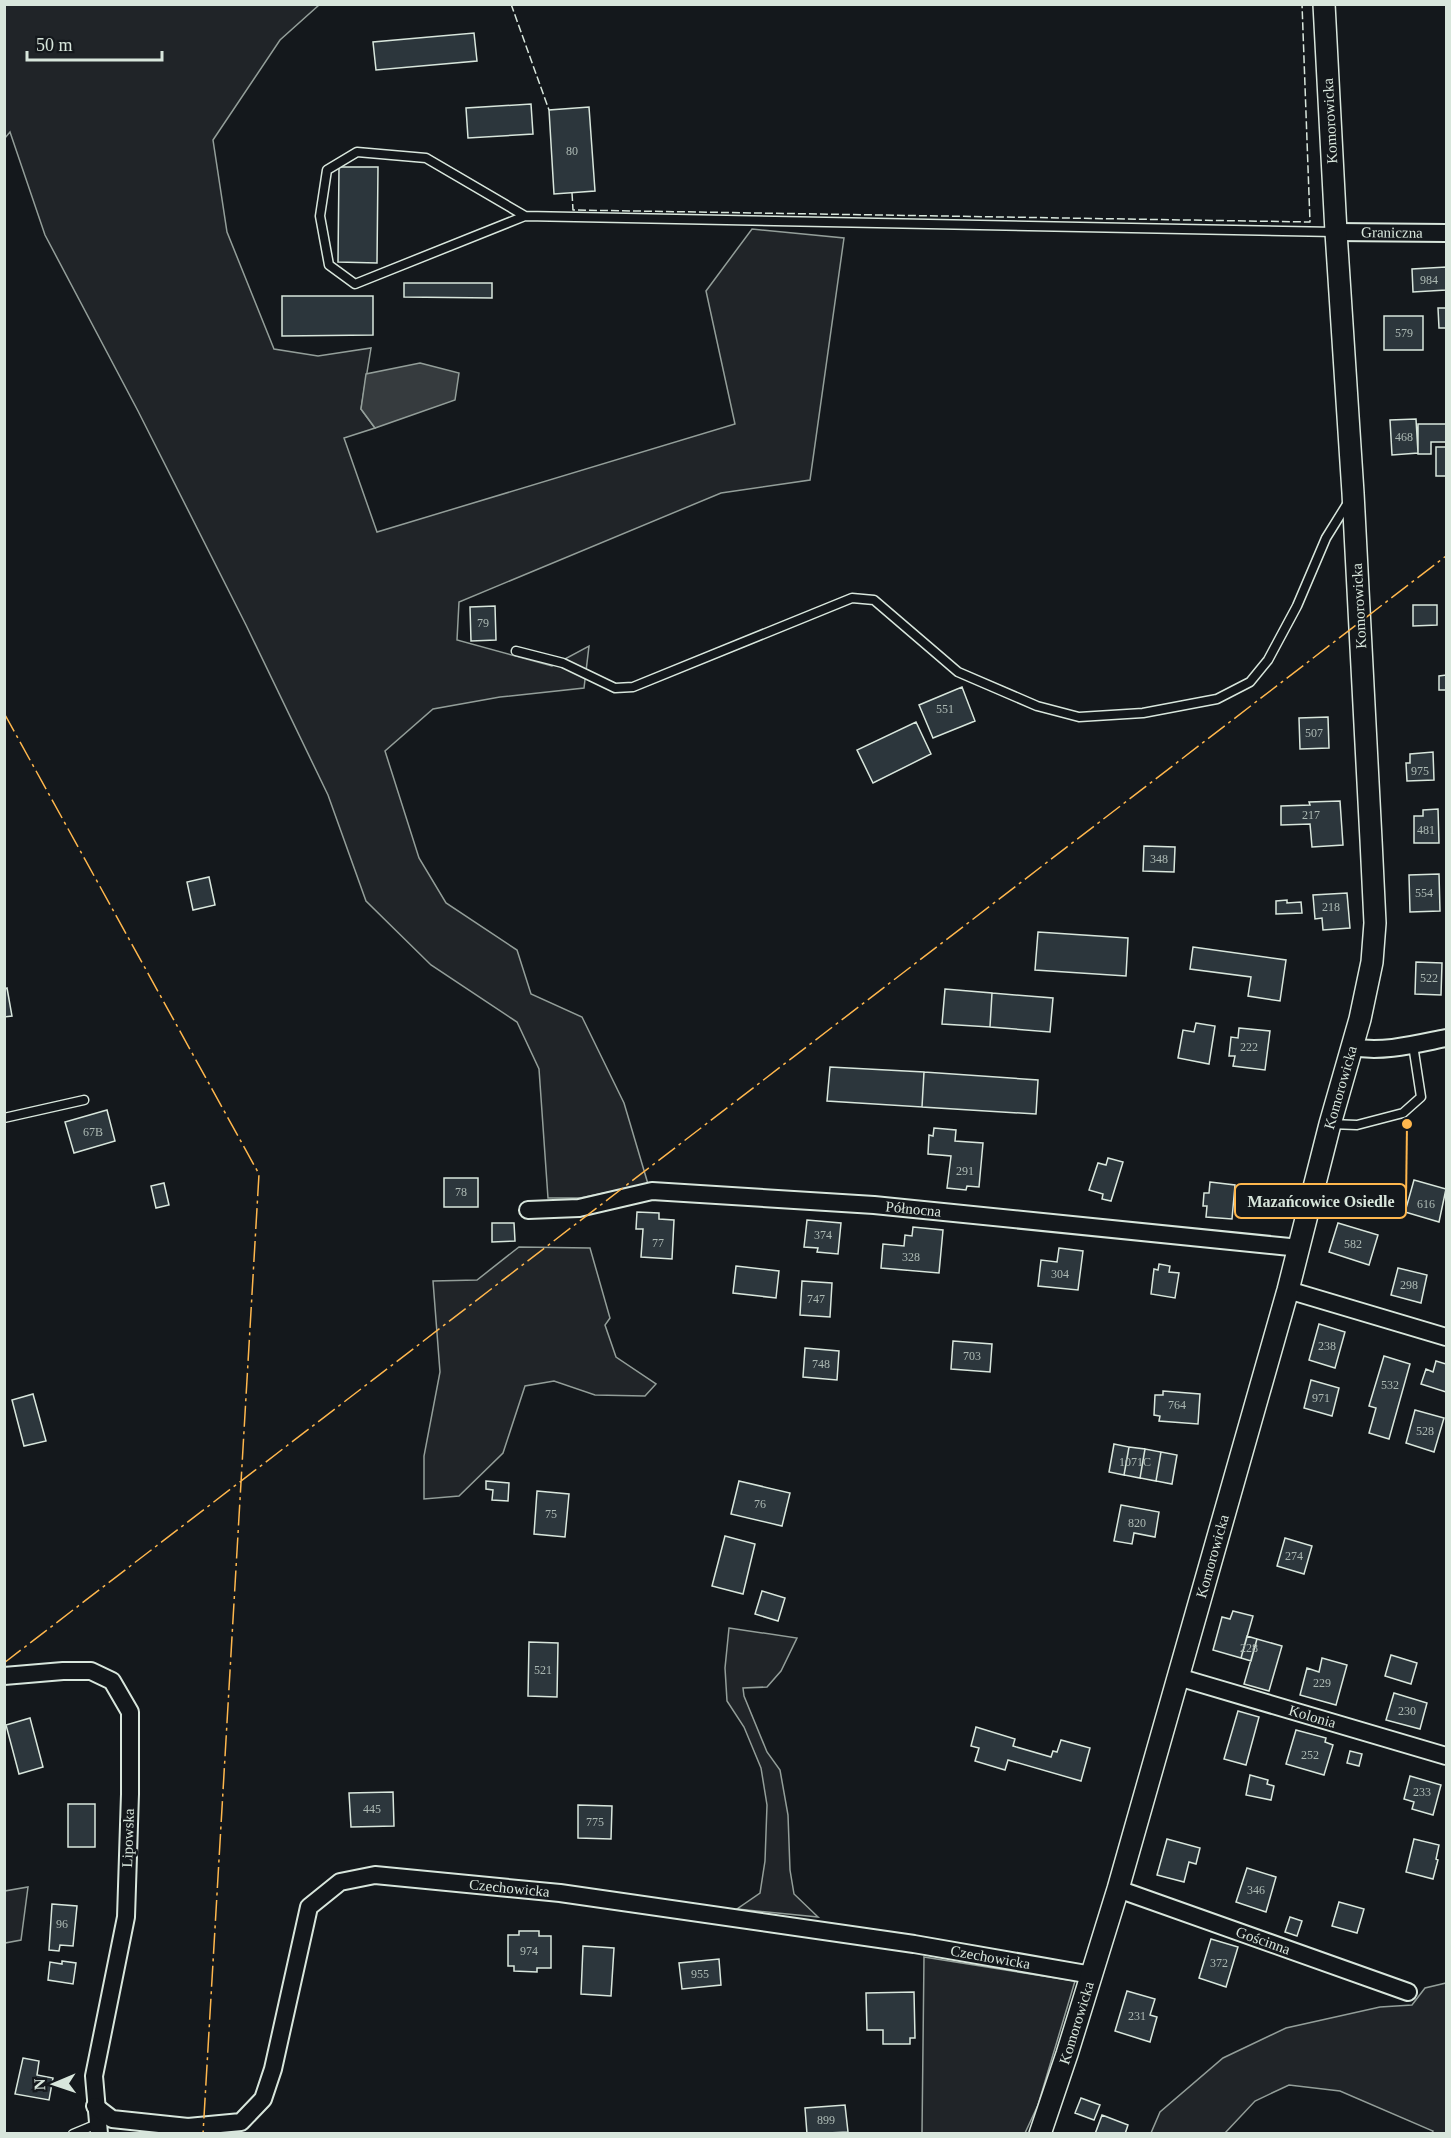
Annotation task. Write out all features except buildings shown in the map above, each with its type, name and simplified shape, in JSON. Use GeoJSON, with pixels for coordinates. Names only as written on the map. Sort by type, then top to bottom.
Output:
{"type":"FeatureCollection","features":[{"type":"Feature","properties":{"kind":"street","name":"Komorowicka"},"geometry":{"type":"LineString","coordinates":[[1040,2133],[1118,1889],[1300,1248],[1372,962],[1375,923],[1353,493],[1324,4]]}},
{"type":"Feature","properties":{"kind":"street","name":"Graniczna"},"geometry":{"type":"LineString","coordinates":[[1336,232],[1446,234]]}},
{"type":"Feature","properties":{"kind":"street"},"geometry":{"type":"LineString","coordinates":[[1352,1047],[1369,1050],[1413,1045],[1446,1038]]}},
{"type":"Feature","properties":{"kind":"street","name":"Północna"},"geometry":{"type":"LineString","coordinates":[[528,1210],[579,1208],[652,1191],[874,1205],[1300,1248]]}},
{"type":"Feature","properties":{"kind":"street"},"geometry":{"type":"LineString","coordinates":[[1288,1290],[1446,1337]]}},
{"type":"Feature","properties":{"kind":"street","name":"Lipowska"},"geometry":{"type":"LineString","coordinates":[[4,1676],[92,1671],[112,1681],[130,1712],[126,1917],[94,2076],[98,2129]]}},
{"type":"Feature","properties":{"kind":"street","name":"Kolonia"},"geometry":{"type":"LineString","coordinates":[[1178,1677],[1446,1756]]}},
{"type":"Feature","properties":{"kind":"street","name":"Czechowicka"},"geometry":{"type":"LineString","coordinates":[[96,2106],[112,2119],[188,2127],[241,2122],[263,2099],[273,2069],[309,1907],[340,1882],[375,1875],[560,1893],[903,1942],[1092,1975]]}},
{"type":"Feature","properties":{"kind":"street","name":"Gościnna"},"geometry":{"type":"LineString","coordinates":[[1118,1889],[1408,1992]]}},
{"type":"Feature","properties":{"kind":"lane"},"geometry":{"type":"LineString","coordinates":[[525,216],[426,158],[357,152],[327,170],[320,216],[329,265],[355,284],[525,216],[1336,232]]}},
{"type":"Feature","properties":{"kind":"lane"},"geometry":{"type":"LineString","coordinates":[[516,651],[563,663],[615,688],[633,687],[852,598],[864,598],[874,600],[958,672],[1037,706],[1079,717],[1154,711],[1217,699],[1250,682],[1268,660],[1292,615],[1326,537],[1353,493]]}},
{"type":"Feature","properties":{"kind":"lane"},"geometry":{"type":"LineString","coordinates":[[1330,1124],[1357,1125],[1403,1113],[1421,1097],[1413,1045]]}},
{"type":"Feature","properties":{"kind":"lane"},"geometry":{"type":"LineString","coordinates":[[4,1118],[84,1100]]}},
{"type":"Feature","properties":{"kind":"lane"},"geometry":{"type":"LineString","coordinates":[[73,2133],[98,2129]]}},
{"type":"Feature","properties":{"kind":"shaded area"},"geometry":{"type":"Polygon","coordinates":[[[5,5],[319,5],[280,40],[213,140],[227,232],[274,349],[318,356],[371,348],[361,409],[375,428],[344,438],[377,532],[735,424],[706,291],[752,229],[844,238],[810,480],[721,493],[459,602],[457,640],[552,666],[589,646],[584,688],[500,697],[433,709],[385,751],[419,858],[446,903],[517,950],[531,994],[582,1017],[624,1103],[648,1184],[580,1198],[548,1198],[539,1069],[517,1022],[431,965],[366,901],[328,795],[246,625],[138,411],[45,235],[10,132],[5,138],[5,5]]]}},
{"type":"Feature","properties":{"kind":"shaded area"},"geometry":{"type":"Polygon","coordinates":[[[420,363],[459,373],[455,400],[375,428],[361,409],[366,374],[420,363]]]}},
{"type":"Feature","properties":{"kind":"shaded area"},"geometry":{"type":"Polygon","coordinates":[[[519,1247],[590,1248],[610,1318],[605,1325],[616,1357],[656,1384],[645,1396],[595,1395],[554,1381],[525,1386],[503,1453],[459,1496],[424,1499],[424,1456],[440,1372],[433,1281],[477,1280],[519,1247]]]}},
{"type":"Feature","properties":{"kind":"shaded area"},"geometry":{"type":"Polygon","coordinates":[[[729,1628],[797,1638],[781,1671],[767,1687],[743,1688],[744,1696],[767,1752],[780,1770],[788,1815],[790,1870],[794,1894],[818,1917],[737,1909],[760,1893],[765,1861],[767,1805],[761,1768],[744,1727],[727,1701],[725,1668],[729,1628]]]}},
{"type":"Feature","properties":{"kind":"shaded area"},"geometry":{"type":"Polygon","coordinates":[[[28,1887],[21,1940],[5,1943],[5,1891],[28,1887]]]}},
{"type":"Feature","properties":{"kind":"shaded area"},"geometry":{"type":"Polygon","coordinates":[[[924,1957],[1075,1981],[1038,2105],[1025,2133],[922,2133],[924,1957]]]}},
{"type":"Feature","properties":{"kind":"shaded area"},"geometry":{"type":"Polygon","coordinates":[[[1446,1983],[1446,2133],[1432,2133],[1433,2131],[1340,2091],[1289,2085],[1255,2101],[1225,2133],[1151,2133],[1160,2112],[1223,2058],[1286,2028],[1380,2007],[1412,2005],[1425,1988],[1446,1983]]]}},
{"type":"Feature","properties":{"kind":"fence"},"geometry":{"type":"LineString","coordinates":[[511,4],[549,110]]}},
{"type":"Feature","properties":{"kind":"fence"},"geometry":{"type":"LineString","coordinates":[[572,193],[573,210],[1310,222],[1302,4]]}},
{"type":"Feature","properties":{"kind":"power"},"geometry":{"type":"LineString","coordinates":[[4,1663],[1446,556]]}},
{"type":"Feature","properties":{"kind":"power"},"geometry":{"type":"LineString","coordinates":[[4,713],[259,1174],[203,2134]]}},
{"type":"Feature","properties":{"kind":"place","name":"Mazańcowice Osiedle"},"geometry":{"type":"Point","coordinates":[1407,1124]}}]}
